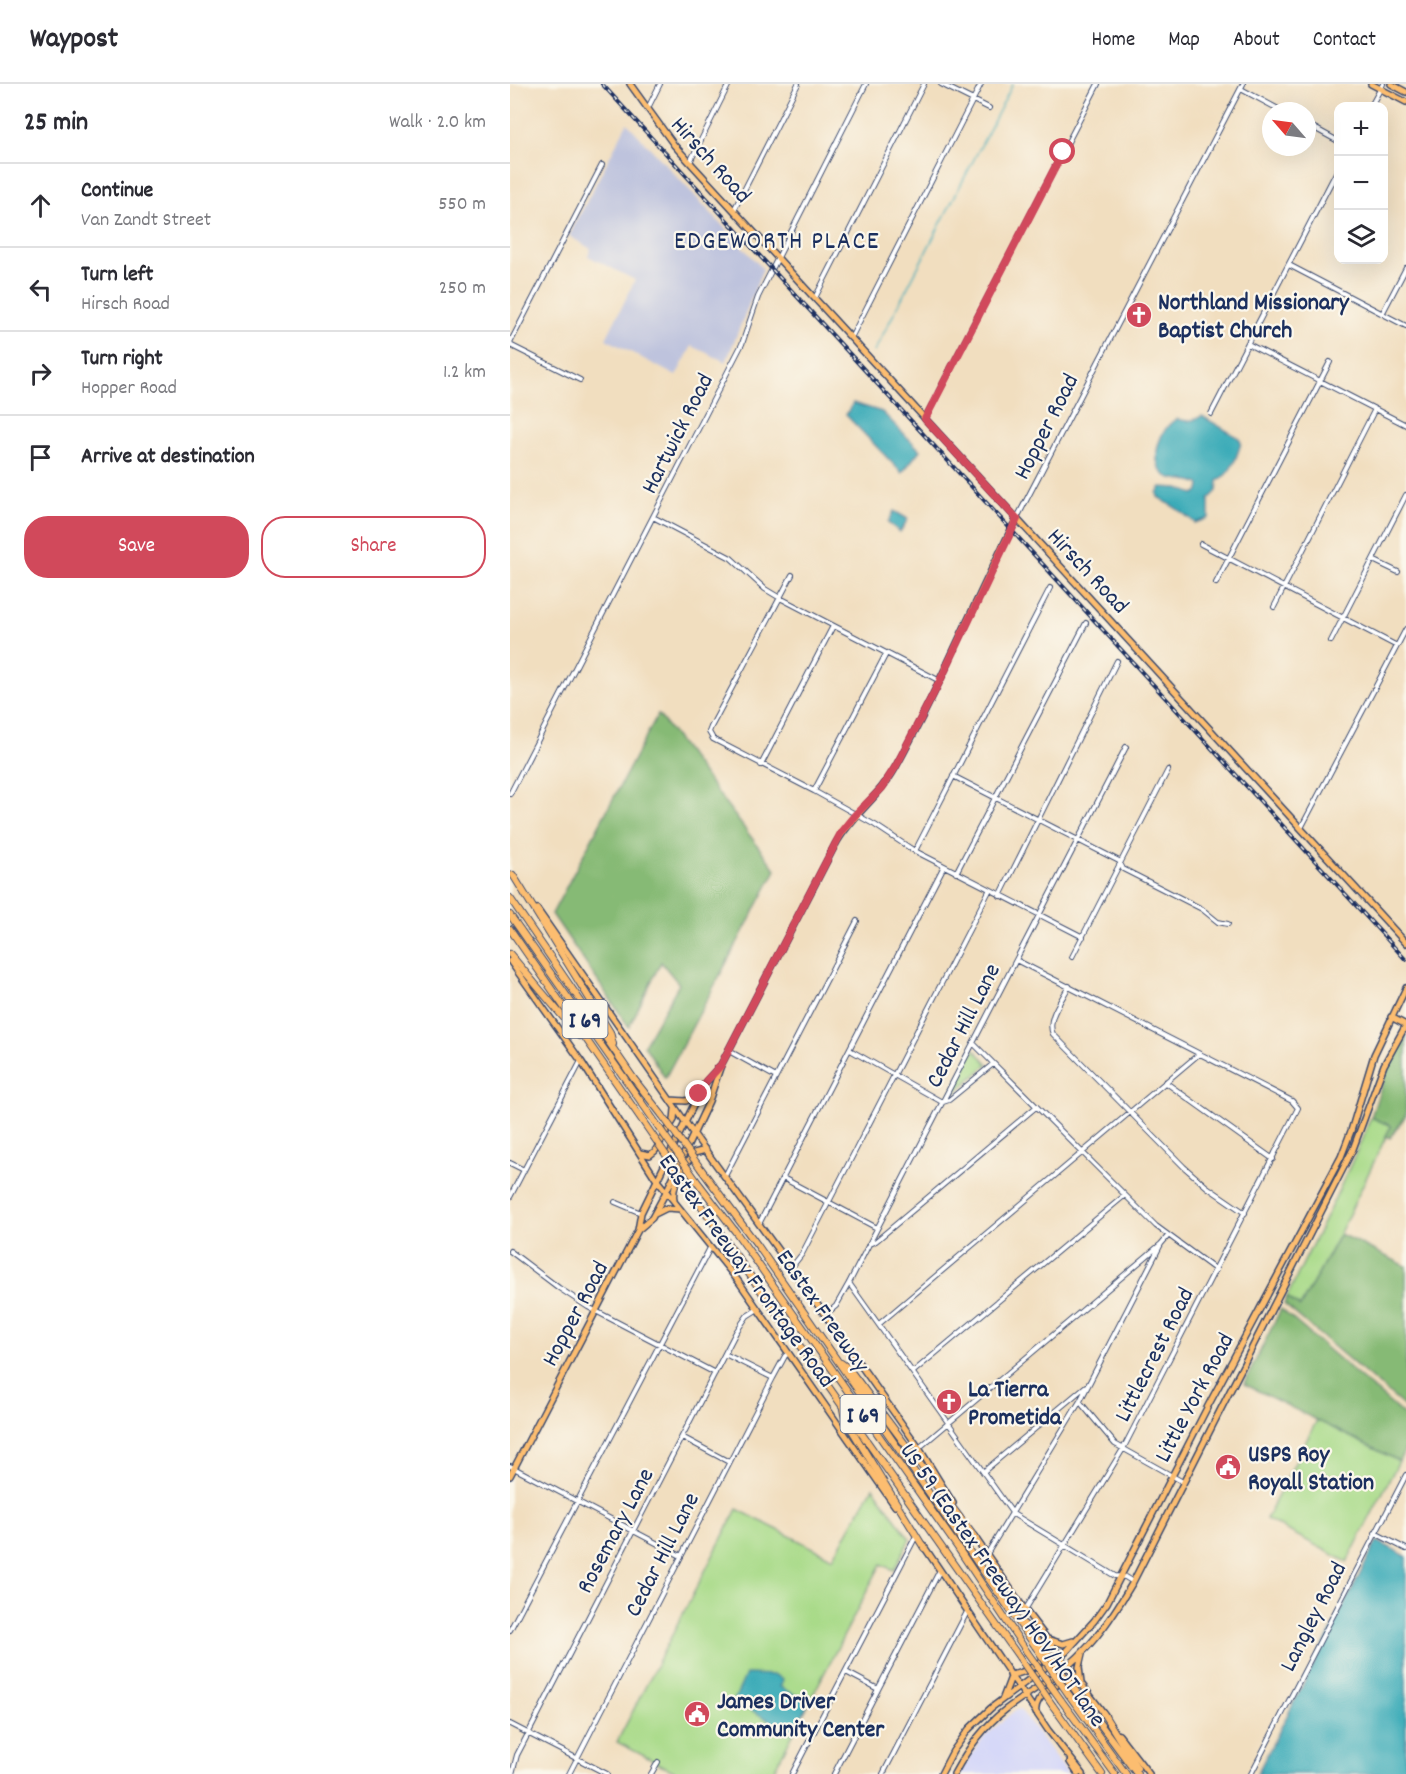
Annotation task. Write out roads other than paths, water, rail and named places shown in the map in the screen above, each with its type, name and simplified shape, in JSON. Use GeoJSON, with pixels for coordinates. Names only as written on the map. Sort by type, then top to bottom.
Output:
{"type":"FeatureCollection","features":[{"type":"Feature","properties":{"kind":"highway"},"geometry":{"type":"LineString","coordinates":[[512,873],[610,1032],[615,1051]]}},
{"type":"Feature","properties":{"kind":"highway","name":"Eastex Freeway"},"geometry":{"type":"LineString","coordinates":[[510,898],[615,1051],[758,1246],[1016,1618],[1038,1645],[1068,1695],[1126,1774]]}},
{"type":"Feature","properties":{"kind":"highway","name":"US 59 (Eastex Freeway) HOV/HOT lane"},"geometry":{"type":"LineString","coordinates":[[510,915],[696,1180],[735,1231],[1114,1774]]}},
{"type":"Feature","properties":{"kind":"highway","name":"Eastex Freeway"},"geometry":{"type":"LineString","coordinates":[[510,929],[652,1136],[1102,1774]]}},
{"type":"Feature","properties":{"kind":"highway"},"geometry":{"type":"LineString","coordinates":[[510,954],[618,1084]]}},
{"type":"Feature","properties":{"kind":"highway"},"geometry":{"type":"LineString","coordinates":[[835,1358],[849,1369],[886,1416],[976,1539]]}},
{"type":"Feature","properties":{"kind":"highway"},"geometry":{"type":"LineString","coordinates":[[842,1405],[845,1419],[924,1548]]}},
{"type":"Feature","properties":{"kind":"highway"},"geometry":{"type":"LineString","coordinates":[[1038,1645],[1138,1774]]}},
{"type":"Feature","properties":{"kind":"highway"},"geometry":{"type":"LineString","coordinates":[[1103,1713],[1138,1774]]}},
{"type":"Feature","properties":{"kind":"main road","name":"Hirsch Road"},"geometry":{"type":"LineString","coordinates":[[630,84],[661,129],[733,210],[1406,943]]}},
{"type":"Feature","properties":{"kind":"main road"},"geometry":{"type":"LineString","coordinates":[[1371,84],[1381,87],[1406,102]]}},
{"type":"Feature","properties":{"kind":"main road"},"geometry":{"type":"LineString","coordinates":[[1391,84],[1406,92]]}},
{"type":"Feature","properties":{"kind":"main road","name":"Hopper Road"},"geometry":{"type":"LineString","coordinates":[[638,1230],[653,1215],[667,1190],[709,1101],[721,1065],[835,845],[855,815],[876,796],[889,778],[940,681],[1017,519]]}},
{"type":"Feature","properties":{"kind":"main road","name":"Eastex Freeway Frontage Road"},"geometry":{"type":"LineString","coordinates":[[512,873],[724,1177],[760,1222],[919,1448],[976,1539],[1025,1610],[1149,1774]]}},
{"type":"Feature","properties":{"kind":"main road","name":"Eastex Freeway Frontage Road"},"geometry":{"type":"LineString","coordinates":[[510,961],[581,1061],[656,1179],[739,1282],[940,1570],[1036,1714],[1083,1774]]}},
{"type":"Feature","properties":{"kind":"main road","name":"Little York Road"},"geometry":{"type":"LineString","coordinates":[[941,1774],[969,1729],[1002,1699],[1060,1656],[1095,1621],[1121,1576],[1208,1406],[1341,1156],[1374,1055],[1406,988]]}},
{"type":"Feature","properties":{"kind":"main road"},"geometry":{"type":"LineString","coordinates":[[1391,1017],[1406,1025]]}},
{"type":"Feature","properties":{"kind":"main road","name":"Little York Road"},"geometry":{"type":"LineString","coordinates":[[954,1774],[970,1747],[1005,1709],[1068,1666],[1083,1652],[1104,1628],[1133,1582],[1353,1149],[1384,1065],[1406,1025]]}},
{"type":"Feature","properties":{"kind":"main road","name":"Hopper Road"},"geometry":{"type":"LineString","coordinates":[[510,1476],[512,1467],[638,1230],[641,1213],[685,1121],[706,1081],[721,1065]]}},
{"type":"Feature","properties":{"kind":"main road"},"geometry":{"type":"LineString","coordinates":[[670,1100],[686,1101],[699,1094]]}},
{"type":"Feature","properties":{"kind":"main road"},"geometry":{"type":"LineString","coordinates":[[640,1154],[650,1155],[655,1151],[674,1120],[675,1107]]}},
{"type":"Feature","properties":{"kind":"main road"},"geometry":{"type":"LineString","coordinates":[[675,1203],[674,1190],[686,1164],[694,1153],[706,1150]]}},
{"type":"Feature","properties":{"kind":"main road"},"geometry":{"type":"LineString","coordinates":[[653,1215],[667,1208],[680,1209]]}},
{"type":"Feature","properties":{"kind":"main road"},"geometry":{"type":"LineString","coordinates":[[1208,1406],[1220,1412]]}},
{"type":"Feature","properties":{"kind":"main road"},"geometry":{"type":"LineString","coordinates":[[1095,1621],[1104,1628]]}},
{"type":"Feature","properties":{"kind":"main road"},"geometry":{"type":"LineString","coordinates":[[1002,1699],[1010,1676],[1024,1672],[1039,1662],[1049,1651],[1048,1640],[1068,1644],[1080,1637]]}},
{"type":"Feature","properties":{"kind":"main road"},"geometry":{"type":"LineString","coordinates":[[1036,1714],[1035,1708],[1039,1699],[1057,1686],[1069,1680],[1082,1684],[1079,1667],[1083,1652]]}},
{"type":"Feature","properties":{"kind":"main road"},"geometry":{"type":"LineString","coordinates":[[1050,1734],[1078,1774]]}},
{"type":"Feature","properties":{"kind":"street"},"geometry":{"type":"LineString","coordinates":[[648,108],[660,84]]}},
{"type":"Feature","properties":{"kind":"street"},"geometry":{"type":"LineString","coordinates":[[690,162],[729,84]]}},
{"type":"Feature","properties":{"kind":"street"},"geometry":{"type":"LineString","coordinates":[[733,210],[798,84]]}},
{"type":"Feature","properties":{"kind":"street","name":"Hartwick Road"},"geometry":{"type":"LineString","coordinates":[[510,794],[742,344],[758,297],[777,257],[866,84]]}},
{"type":"Feature","properties":{"kind":"street"},"geometry":{"type":"LineString","coordinates":[[814,298],[924,84]]}},
{"type":"Feature","properties":{"kind":"street"},"geometry":{"type":"LineString","coordinates":[[941,84],[989,108]]}},
{"type":"Feature","properties":{"kind":"street"},"geometry":{"type":"LineString","coordinates":[[851,338],[981,84]]}},
{"type":"Feature","properties":{"kind":"street"},"geometry":{"type":"LineString","coordinates":[[925,419],[1098,84]]}},
{"type":"Feature","properties":{"kind":"street","name":"Hopper Road"},"geometry":{"type":"LineString","coordinates":[[1017,519],[1243,84]]}},
{"type":"Feature","properties":{"kind":"street"},"geometry":{"type":"LineString","coordinates":[[1373,102],[1381,87]]}},
{"type":"Feature","properties":{"kind":"street"},"geometry":{"type":"LineString","coordinates":[[1241,89],[1265,102]]}},
{"type":"Feature","properties":{"kind":"street"},"geometry":{"type":"LineString","coordinates":[[1316,129],[1334,139]]}},
{"type":"Feature","properties":{"kind":"street"},"geometry":{"type":"LineString","coordinates":[[580,380],[510,344],[602,165]]}},
{"type":"Feature","properties":{"kind":"street"},"geometry":{"type":"LineString","coordinates":[[1211,414],[1334,177]]}},
{"type":"Feature","properties":{"kind":"street"},"geometry":{"type":"LineString","coordinates":[[1289,265],[1406,326]]}},
{"type":"Feature","properties":{"kind":"street"},"geometry":{"type":"LineString","coordinates":[[1382,314],[1406,268]]}},
{"type":"Feature","properties":{"kind":"street"},"geometry":{"type":"LineString","coordinates":[[1248,344],[1406,425]]}},
{"type":"Feature","properties":{"kind":"street"},"geometry":{"type":"LineString","coordinates":[[1216,583],[1329,362]]}},
{"type":"Feature","properties":{"kind":"street"},"geometry":{"type":"LineString","coordinates":[[1274,607],[1375,410]]}},
{"type":"Feature","properties":{"kind":"street"},"geometry":{"type":"LineString","coordinates":[[1331,640],[1406,497]]}},
{"type":"Feature","properties":{"kind":"street"},"geometry":{"type":"LineString","coordinates":[[653,517],[731,558],[765,589],[780,598],[940,681]]}},
{"type":"Feature","properties":{"kind":"street"},"geometry":{"type":"LineString","coordinates":[[1201,544],[1397,646]]}},
{"type":"Feature","properties":{"kind":"street"},"geometry":{"type":"LineString","coordinates":[[1373,560],[1398,572]]}},
{"type":"Feature","properties":{"kind":"street"},"geometry":{"type":"LineString","coordinates":[[792,574],[709,732],[713,740],[814,791],[875,825],[915,851],[989,891],[1083,937]]}},
{"type":"Feature","properties":{"kind":"street"},"geometry":{"type":"LineString","coordinates":[[915,851],[1050,588]]}},
{"type":"Feature","properties":{"kind":"street"},"geometry":{"type":"LineString","coordinates":[[956,873],[1086,624]]}},
{"type":"Feature","properties":{"kind":"street"},"geometry":{"type":"LineString","coordinates":[[761,765],[833,626]]}},
{"type":"Feature","properties":{"kind":"street"},"geometry":{"type":"LineString","coordinates":[[1301,828],[1406,629]]}},
{"type":"Feature","properties":{"kind":"street"},"geometry":{"type":"LineString","coordinates":[[814,791],[886,653]]}},
{"type":"Feature","properties":{"kind":"street"},"geometry":{"type":"LineString","coordinates":[[1000,896],[1116,662]]}},
{"type":"Feature","properties":{"kind":"street","name":"Cedar Hill Lane"},"geometry":{"type":"LineString","coordinates":[[825,1315],[836,1306],[849,1283],[1126,747]]}},
{"type":"Feature","properties":{"kind":"street"},"geometry":{"type":"LineString","coordinates":[[1072,957],[1168,770]]}},
{"type":"Feature","properties":{"kind":"street"},"geometry":{"type":"LineString","coordinates":[[953,776],[1119,861],[1123,869],[1202,909],[1218,922],[1228,924]]}},
{"type":"Feature","properties":{"kind":"street"},"geometry":{"type":"LineString","coordinates":[[760,1222],[944,867]]}},
{"type":"Feature","properties":{"kind":"street"},"geometry":{"type":"LineString","coordinates":[[791,1268],[798,1261],[989,891]]}},
{"type":"Feature","properties":{"kind":"street"},"geometry":{"type":"LineString","coordinates":[[724,1177],[857,921]]}},
{"type":"Feature","properties":{"kind":"street"},"geometry":{"type":"LineString","coordinates":[[879,1324],[1199,1054],[1016,960]]}},
{"type":"Feature","properties":{"kind":"street"},"geometry":{"type":"LineString","coordinates":[[1069,986],[1052,1019],[1051,1031],[1184,1167],[1245,1213]]}},
{"type":"Feature","properties":{"kind":"street"},"geometry":{"type":"LineString","coordinates":[[973,1043],[1124,1196],[1168,1236],[1216,1270]]}},
{"type":"Feature","properties":{"kind":"street"},"geometry":{"type":"LineString","coordinates":[[850,1050],[942,1102],[950,1100],[993,1064]]}},
{"type":"Feature","properties":{"kind":"street"},"geometry":{"type":"LineString","coordinates":[[729,1051],[777,1077]]}},
{"type":"Feature","properties":{"kind":"street","name":"Littlecrest Road"},"geometry":{"type":"LineString","coordinates":[[1025,1610],[1123,1449],[1295,1116],[1297,1106],[1294,1102],[1199,1054]]}},
{"type":"Feature","properties":{"kind":"street"},"geometry":{"type":"LineString","coordinates":[[510,1197],[581,1061]]}},
{"type":"Feature","properties":{"kind":"street"},"geometry":{"type":"LineString","coordinates":[[1165,1082],[1273,1160]]}},
{"type":"Feature","properties":{"kind":"street"},"geometry":{"type":"LineString","coordinates":[[869,1245],[1036,1107]]}},
{"type":"Feature","properties":{"kind":"street"},"geometry":{"type":"LineString","coordinates":[[510,1163],[524,1170]]}},
{"type":"Feature","properties":{"kind":"street"},"geometry":{"type":"LineString","coordinates":[[783,1178],[877,1228]]}},
{"type":"Feature","properties":{"kind":"street"},"geometry":{"type":"LineString","coordinates":[[913,1372],[1124,1196]]}},
{"type":"Feature","properties":{"kind":"street"},"geometry":{"type":"LineString","coordinates":[[615,1202],[641,1213]]}},
{"type":"Feature","properties":{"kind":"street"},"geometry":{"type":"LineString","coordinates":[[919,1448],[1168,1236]]}},
{"type":"Feature","properties":{"kind":"street"},"geometry":{"type":"LineString","coordinates":[[987,1555],[1080,1401],[1161,1244]]}},
{"type":"Feature","properties":{"kind":"street"},"geometry":{"type":"LineString","coordinates":[[510,1630],[710,1248]]}},
{"type":"Feature","properties":{"kind":"street"},"geometry":{"type":"LineString","coordinates":[[510,1251],[559,1288],[596,1311],[715,1373]]}},
{"type":"Feature","properties":{"kind":"street"},"geometry":{"type":"LineString","coordinates":[[849,1283],[1013,1514],[1115,1576],[1121,1576],[1133,1582]]}},
{"type":"Feature","properties":{"kind":"street","name":"Rosemary Lane"},"geometry":{"type":"LineString","coordinates":[[512,1774],[512,1764],[725,1354],[741,1324],[747,1316],[758,1309]]}},
{"type":"Feature","properties":{"kind":"street","name":"Cedar Hill Lane"},"geometry":{"type":"LineString","coordinates":[[569,1774],[729,1462],[785,1356],[789,1353]]}},
{"type":"Feature","properties":{"kind":"street"},"geometry":{"type":"LineString","coordinates":[[725,1354],[773,1378]]}},
{"type":"Feature","properties":{"kind":"street"},"geometry":{"type":"LineString","coordinates":[[983,1472],[1088,1385]]}},
{"type":"Feature","properties":{"kind":"street"},"geometry":{"type":"LineString","coordinates":[[1080,1401],[1108,1437],[1123,1449],[1184,1483]]}},
{"type":"Feature","properties":{"kind":"street"},"geometry":{"type":"LineString","coordinates":[[682,1437],[729,1462]]}},
{"type":"Feature","properties":{"kind":"street"},"geometry":{"type":"LineString","coordinates":[[512,1467],[681,1556]]}},
{"type":"Feature","properties":{"kind":"street","name":"Langley Road"},"geometry":{"type":"LineString","coordinates":[[1251,1774],[1406,1475]]}},
{"type":"Feature","properties":{"kind":"street"},"geometry":{"type":"LineString","coordinates":[[1375,1533],[1406,1549]]}},
{"type":"Feature","properties":{"kind":"street"},"geometry":{"type":"LineString","coordinates":[[792,1774],[916,1536]]}},
{"type":"Feature","properties":{"kind":"street"},"geometry":{"type":"LineString","coordinates":[[834,1774],[940,1570]]}},
{"type":"Feature","properties":{"kind":"street"},"geometry":{"type":"LineString","coordinates":[[883,1774],[967,1612]]}},
{"type":"Feature","properties":{"kind":"street"},"geometry":{"type":"LineString","coordinates":[[846,1671],[878,1689]]}},
{"type":"Feature","properties":{"kind":"street"},"geometry":{"type":"LineString","coordinates":[[510,1724],[607,1774]]}},
{"type":"Feature","properties":{"kind":"street"},"geometry":{"type":"LineString","coordinates":[[651,1774],[658,1762]]}},
{"type":"Feature","properties":{"kind":"water"},"geometry":{"type":"Polygon","coordinates":[[[853,403],[882,412],[920,450],[902,473],[846,415],[853,403]]]}},
{"type":"Feature","properties":{"kind":"water"},"geometry":{"type":"Polygon","coordinates":[[[1202,416],[1239,438],[1241,443],[1233,465],[1218,481],[1217,491],[1209,499],[1209,518],[1195,523],[1158,497],[1157,493],[1161,487],[1178,488],[1194,494],[1199,491],[1200,485],[1165,475],[1157,461],[1157,453],[1161,437],[1171,423],[1177,419],[1190,420],[1202,416]]]}},
{"type":"Feature","properties":{"kind":"water"},"geometry":{"type":"Polygon","coordinates":[[[894,511],[908,519],[900,532],[888,523],[894,511]]]}},
{"type":"Feature","properties":{"kind":"water"},"geometry":{"type":"Polygon","coordinates":[[[1377,1541],[1406,1556],[1406,1774],[1257,1774],[1377,1541]]]}},
{"type":"Feature","properties":{"kind":"water"},"geometry":{"type":"Polygon","coordinates":[[[746,1674],[775,1675],[783,1679],[780,1687],[809,1702],[793,1733],[734,1701],[746,1674]]]}},
{"type":"Feature","properties":{"kind":"waterway"},"geometry":{"type":"LineString","coordinates":[[874,352],[1013,84]]}},
{"type":"Feature","properties":{"kind":"railway"},"geometry":{"type":"LineString","coordinates":[[602,84],[1406,960]]}},
{"type":"Feature","properties":{"kind":"place","name":"Northland Missionary Baptist Church"},"geometry":{"type":"Point","coordinates":[1139,315]}},
{"type":"Feature","properties":{"kind":"place","name":"La Tierra Prometida"},"geometry":{"type":"Point","coordinates":[949,1402]}},
{"type":"Feature","properties":{"kind":"place","name":"USPS Roy Royall Station"},"geometry":{"type":"Point","coordinates":[1228,1467]}},
{"type":"Feature","properties":{"kind":"place","name":"James Driver Community Center"},"geometry":{"type":"Point","coordinates":[697,1714]}},
{"type":"Feature","properties":{"kind":"district","name":"EDGEWORTH PLACE"},"geometry":{"type":"Point","coordinates":[777,239]}}]}
